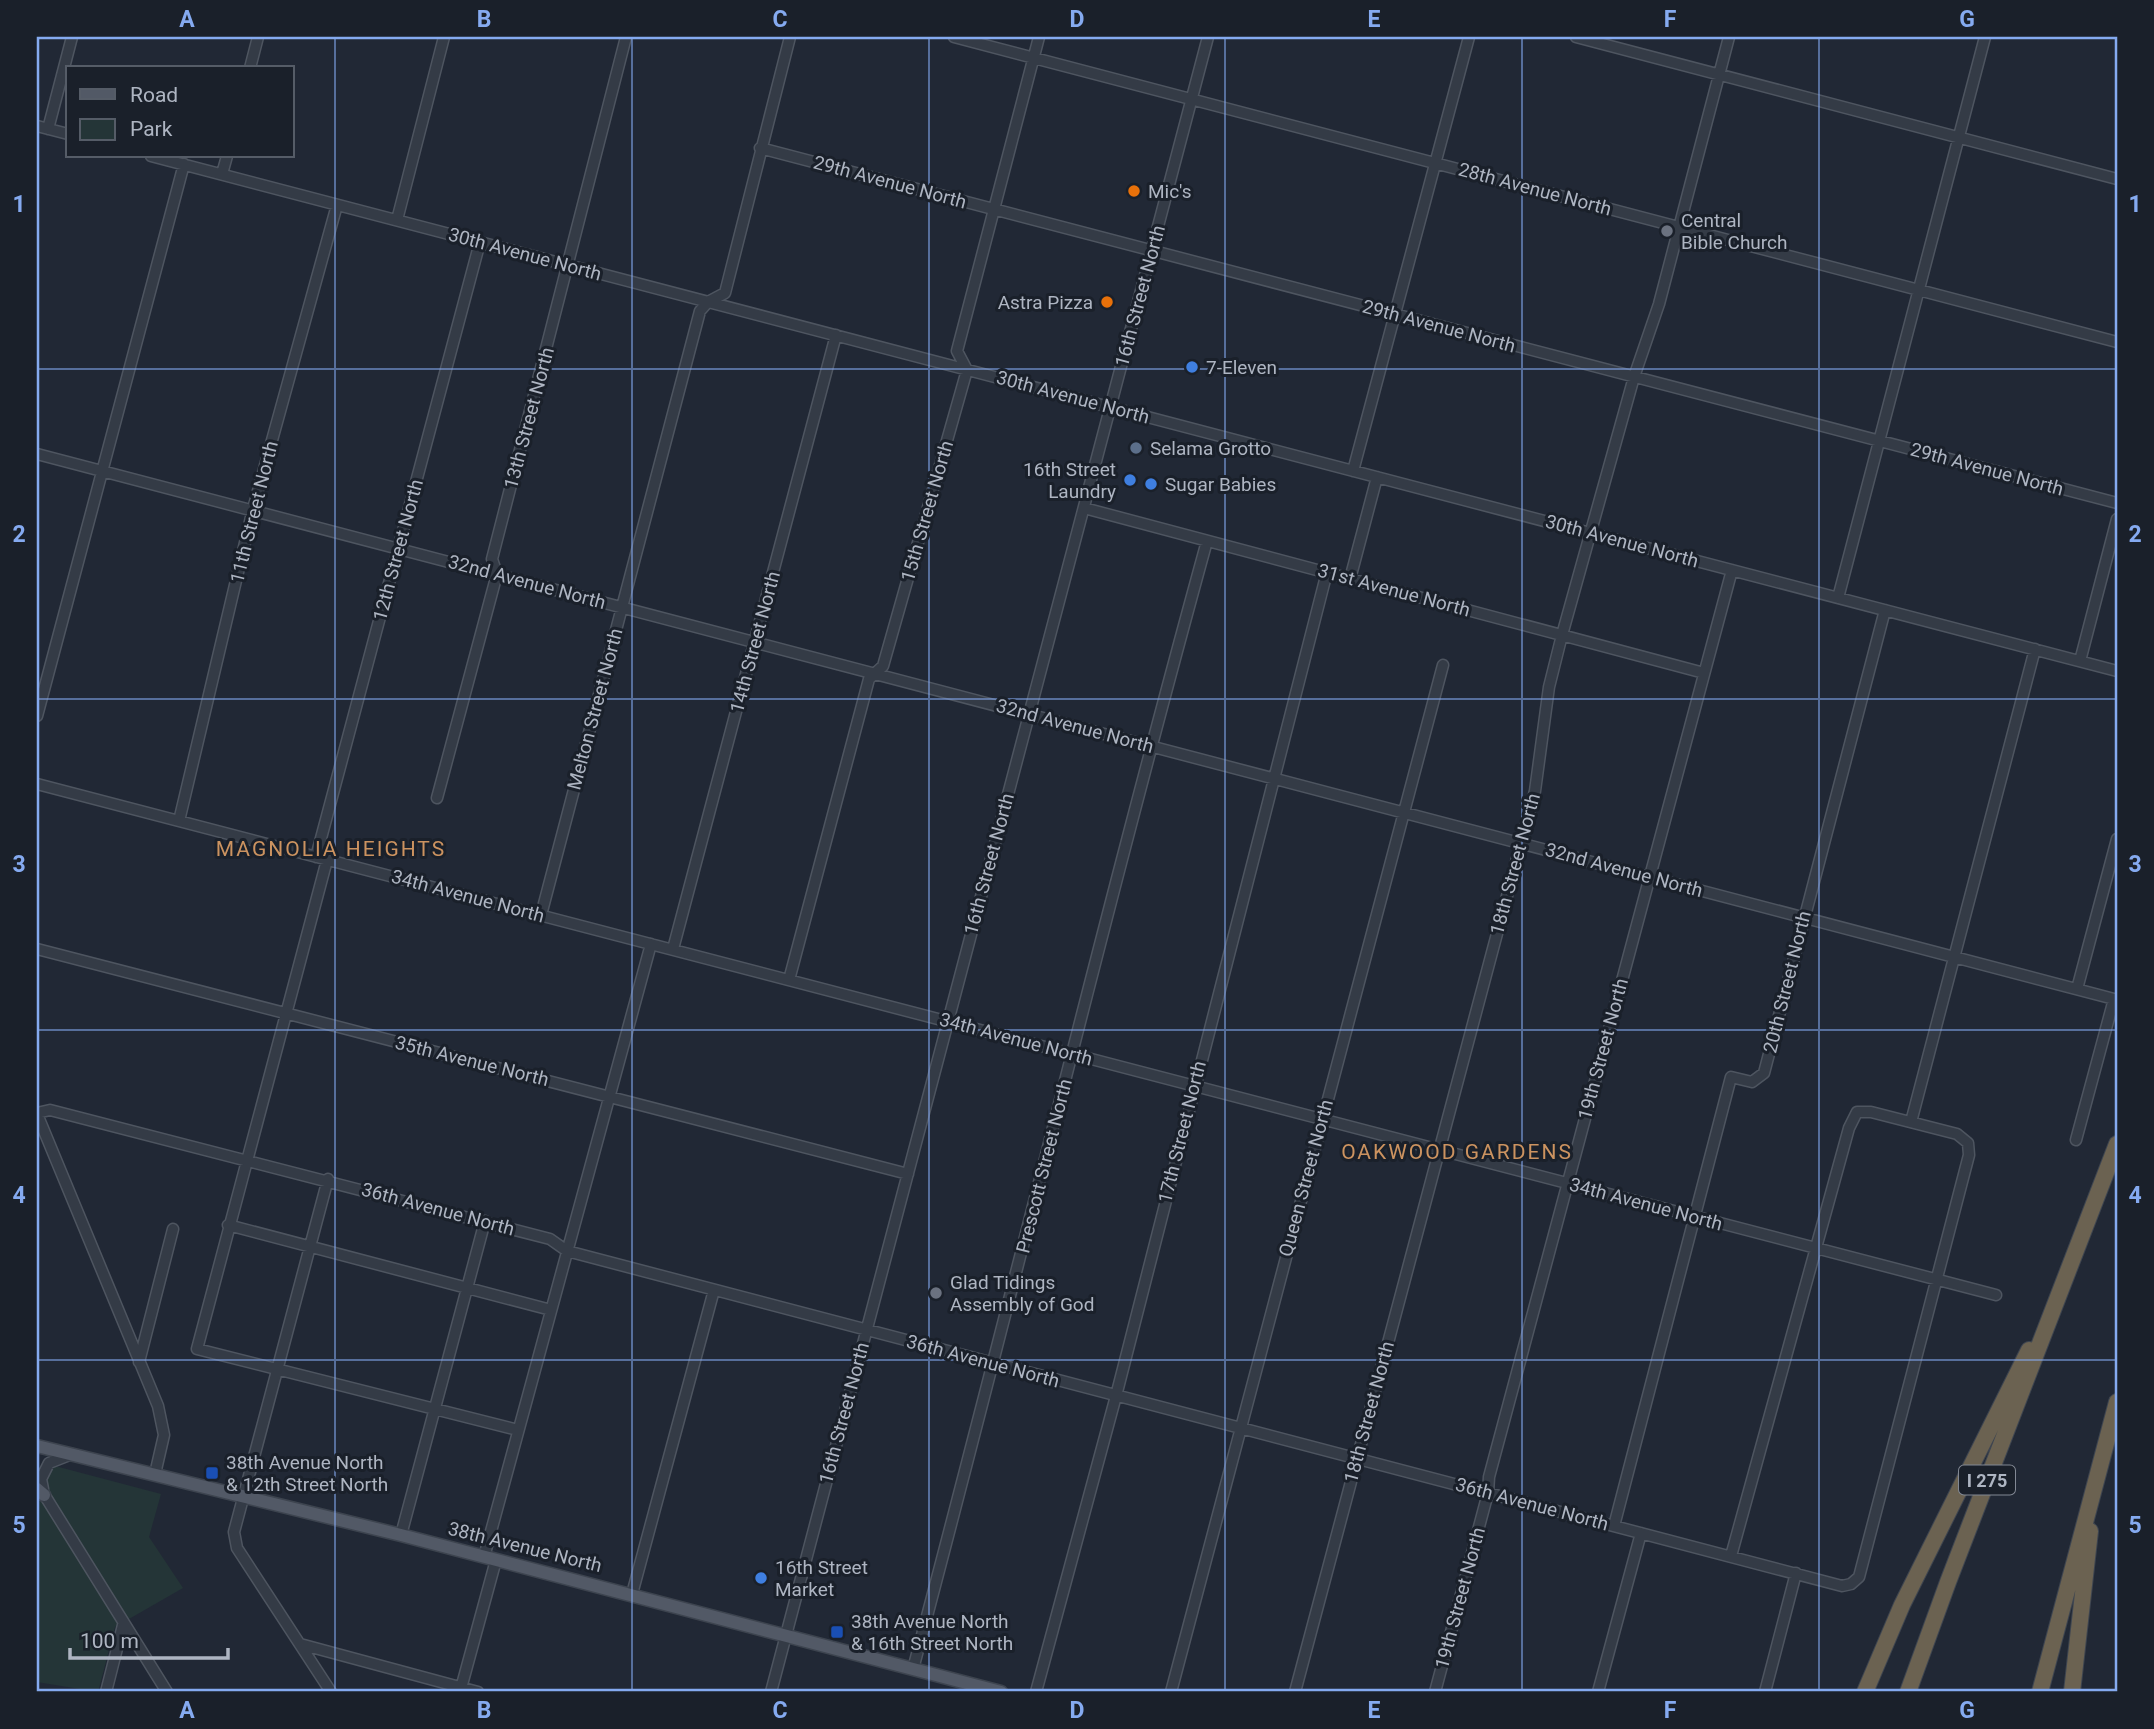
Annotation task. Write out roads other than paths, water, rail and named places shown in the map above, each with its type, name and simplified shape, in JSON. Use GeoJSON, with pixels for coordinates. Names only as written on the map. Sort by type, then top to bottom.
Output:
{"type":"FeatureCollection","features":[{"type":"Feature","properties":{"kind":"highway","name":"I 275"},"geometry":{"type":"LineString","coordinates":[[1908,1692],[1948,1581],[2117,1144]]}},
{"type":"Feature","properties":{"kind":"highway"},"geometry":{"type":"LineString","coordinates":[[1866,1692],[1924,1561],[2070,1270]]}},
{"type":"Feature","properties":{"kind":"highway"},"geometry":{"type":"LineString","coordinates":[[2040,1692],[2117,1402]]}},
{"type":"Feature","properties":{"kind":"highway"},"geometry":{"type":"LineString","coordinates":[[2072,1692],[2095,1487]]}},
{"type":"Feature","properties":{"kind":"main road","name":"38th Avenue North"},"geometry":{"type":"LineString","coordinates":[[37,1446],[632,1594],[913,1669],[973,1689],[1001,1692]]}},
{"type":"Feature","properties":{"kind":"street"},"geometry":{"type":"LineString","coordinates":[[66,133],[42,127],[72,37]]}},
{"type":"Feature","properties":{"kind":"street"},"geometry":{"type":"LineString","coordinates":[[251,66],[258,37]]}},
{"type":"Feature","properties":{"kind":"street"},"geometry":{"type":"LineString","coordinates":[[397,220],[444,37]]}},
{"type":"Feature","properties":{"kind":"street","name":"13th Street North"},"geometry":{"type":"LineString","coordinates":[[438,798],[497,574],[492,559],[626,37]]}},
{"type":"Feature","properties":{"kind":"street"},"geometry":{"type":"LineString","coordinates":[[708,302],[725,293],[790,37]]}},
{"type":"Feature","properties":{"kind":"street","name":"28th Avenue North"},"geometry":{"type":"LineString","coordinates":[[954,37],[2117,342]]}},
{"type":"Feature","properties":{"kind":"street","name":"15th Street North"},"geometry":{"type":"LineString","coordinates":[[789,980],[869,679],[883,666],[967,370],[957,351],[1039,37]]}},
{"type":"Feature","properties":{"kind":"street","name":"16th Street North"},"geometry":{"type":"LineString","coordinates":[[771,1692],[1208,37]]}},
{"type":"Feature","properties":{"kind":"street"},"geometry":{"type":"LineString","coordinates":[[1353,471],[1469,37]]}},
{"type":"Feature","properties":{"kind":"street"},"geometry":{"type":"LineString","coordinates":[[1576,37],[2117,179]]}},
{"type":"Feature","properties":{"kind":"street","name":"18th Street North"},"geometry":{"type":"LineString","coordinates":[[1295,1692],[1437,1149],[1522,843],[1535,791],[1549,687],[1562,635],[1634,377],[1659,304],[1729,37]]}},
{"type":"Feature","properties":{"kind":"street"},"geometry":{"type":"LineString","coordinates":[[1838,598],[1985,37]]}},
{"type":"Feature","properties":{"kind":"street","name":"29th Avenue North"},"geometry":{"type":"LineString","coordinates":[[760,148],[2117,503]]}},
{"type":"Feature","properties":{"kind":"street","name":"30th Avenue North"},"geometry":{"type":"LineString","coordinates":[[159,158],[2117,671]]}},
{"type":"Feature","properties":{"kind":"street"},"geometry":{"type":"LineString","coordinates":[[222,174],[226,158]]}},
{"type":"Feature","properties":{"kind":"street"},"geometry":{"type":"LineString","coordinates":[[37,716],[184,164]]}},
{"type":"Feature","properties":{"kind":"street","name":"11th Street North"},"geometry":{"type":"LineString","coordinates":[[179,821],[253,509],[337,205]]}},
{"type":"Feature","properties":{"kind":"street","name":"12th Street North"},"geometry":{"type":"LineString","coordinates":[[277,1369],[197,1349],[246,1158],[288,1013],[321,858],[480,242]]}},
{"type":"Feature","properties":{"kind":"street","name":"Melton Street North"},"geometry":{"type":"LineString","coordinates":[[541,915],[700,311],[708,302]]}},
{"type":"Feature","properties":{"kind":"street","name":"14th Street North"},"geometry":{"type":"LineString","coordinates":[[673,950],[836,335]]}},
{"type":"Feature","properties":{"kind":"street","name":"32nd Avenue North"},"geometry":{"type":"LineString","coordinates":[[37,454],[2114,999],[2076,1140]]}},
{"type":"Feature","properties":{"kind":"street"},"geometry":{"type":"LineString","coordinates":[[1350,579],[1377,477]]}},
{"type":"Feature","properties":{"kind":"street","name":"31st Avenue North"},"geometry":{"type":"LineString","coordinates":[[1084,508],[1704,673]]}},
{"type":"Feature","properties":{"kind":"street"},"geometry":{"type":"LineString","coordinates":[[2080,661],[2117,519]]}},
{"type":"Feature","properties":{"kind":"street","name":"Prescott Street North"},"geometry":{"type":"LineString","coordinates":[[913,1669],[995,1364],[1150,746],[1208,541]]}},
{"type":"Feature","properties":{"kind":"street","name":"19th Street North"},"geometry":{"type":"LineString","coordinates":[[1435,1692],[1648,877],[1732,570]]}},
{"type":"Feature","properties":{"kind":"street","name":"17th Street North"},"geometry":{"type":"LineString","coordinates":[[1036,1692],[1116,1396],[1327,572]]}},
{"type":"Feature","properties":{"kind":"street","name":"20th Street North"},"geometry":{"type":"LineString","coordinates":[[1614,1525],[1731,1077],[1752,1082],[1764,1073],[1885,610]]}},
{"type":"Feature","properties":{"kind":"street"},"geometry":{"type":"LineString","coordinates":[[1911,1122],[2035,649]]}},
{"type":"Feature","properties":{"kind":"street","name":"Queen Street North"},"geometry":{"type":"LineString","coordinates":[[1171,1692],[1443,665]]}},
{"type":"Feature","properties":{"kind":"street","name":"34th Avenue North"},"geometry":{"type":"LineString","coordinates":[[37,784],[1996,1295]]}},
{"type":"Feature","properties":{"kind":"street"},"geometry":{"type":"LineString","coordinates":[[2077,989],[2117,839]]}},
{"type":"Feature","properties":{"kind":"street"},"geometry":{"type":"LineString","coordinates":[[461,1690],[518,1430],[651,944]]}},
{"type":"Feature","properties":{"kind":"street","name":"35th Avenue North"},"geometry":{"type":"LineString","coordinates":[[37,949],[908,1174]]}},
{"type":"Feature","properties":{"kind":"street","name":"36th Avenue North"},"geometry":{"type":"LineString","coordinates":[[37,1113],[50,1110],[328,1179],[550,1239],[567,1251],[1842,1586],[1851,1584],[1859,1577],[1936,1280]]}},
{"type":"Feature","properties":{"kind":"street"},"geometry":{"type":"LineString","coordinates":[[1731,1556],[1849,1128],[1857,1112],[1871,1112],[1957,1134],[1968,1143],[1969,1155],[1936,1280]]}},
{"type":"Feature","properties":{"kind":"street"},"geometry":{"type":"LineString","coordinates":[[37,1113],[158,1406],[163,1434],[155,1474]]}},
{"type":"Feature","properties":{"kind":"street"},"geometry":{"type":"LineString","coordinates":[[328,1179],[234,1532],[237,1548],[331,1692]]}},
{"type":"Feature","properties":{"kind":"street"},"geometry":{"type":"LineString","coordinates":[[401,1535],[485,1221]]}},
{"type":"Feature","properties":{"kind":"street"},"geometry":{"type":"LineString","coordinates":[[228,1225],[551,1310]]}},
{"type":"Feature","properties":{"kind":"street"},"geometry":{"type":"LineString","coordinates":[[138,1362],[173,1229]]}},
{"type":"Feature","properties":{"kind":"street"},"geometry":{"type":"LineString","coordinates":[[632,1594],[714,1290]]}},
{"type":"Feature","properties":{"kind":"street"},"geometry":{"type":"LineString","coordinates":[[277,1369],[518,1430]]}},
{"type":"Feature","properties":{"kind":"street"},"geometry":{"type":"LineString","coordinates":[[40,1492],[43,1471],[49,1463],[72,1454]]}},
{"type":"Feature","properties":{"kind":"street"},"geometry":{"type":"LineString","coordinates":[[37,1483],[40,1492],[167,1692]]}},
{"type":"Feature","properties":{"kind":"street"},"geometry":{"type":"LineString","coordinates":[[1598,1692],[1641,1533]]}},
{"type":"Feature","properties":{"kind":"street"},"geometry":{"type":"LineString","coordinates":[[1765,1692],[1796,1573]]}},
{"type":"Feature","properties":{"kind":"street"},"geometry":{"type":"LineString","coordinates":[[106,1692],[123,1625]]}},
{"type":"Feature","properties":{"kind":"street"},"geometry":{"type":"LineString","coordinates":[[300,1644],[461,1690],[478,1692]]}},
{"type":"Feature","properties":{"kind":"place","name":"Mic's"},"geometry":{"type":"Point","coordinates":[1134,191]}},
{"type":"Feature","properties":{"kind":"place","name":"Central Bible Church"},"geometry":{"type":"Point","coordinates":[1667,231]}},
{"type":"Feature","properties":{"kind":"place","name":"Astra Pizza"},"geometry":{"type":"Point","coordinates":[1107,302]}},
{"type":"Feature","properties":{"kind":"place","name":"7-Eleven"},"geometry":{"type":"Point","coordinates":[1192,367]}},
{"type":"Feature","properties":{"kind":"place","name":"Selama Grotto"},"geometry":{"type":"Point","coordinates":[1136,448]}},
{"type":"Feature","properties":{"kind":"place","name":"16th Street Laundry"},"geometry":{"type":"Point","coordinates":[1130,480]}},
{"type":"Feature","properties":{"kind":"place","name":"Sugar Babies"},"geometry":{"type":"Point","coordinates":[1151,484]}},
{"type":"Feature","properties":{"kind":"place","name":"Glad Tidings Assembly of God"},"geometry":{"type":"Point","coordinates":[936,1293]}},
{"type":"Feature","properties":{"kind":"place","name":"38th Avenue North & 12th Street North"},"geometry":{"type":"Point","coordinates":[212,1473]}},
{"type":"Feature","properties":{"kind":"place","name":"16th Street Market"},"geometry":{"type":"Point","coordinates":[761,1578]}},
{"type":"Feature","properties":{"kind":"place","name":"38th Avenue North & 16th Street North"},"geometry":{"type":"Point","coordinates":[837,1632]}},
{"type":"Feature","properties":{"kind":"district","name":"MAGNOLIA HEIGHTS"},"geometry":{"type":"Point","coordinates":[331,849]}},
{"type":"Feature","properties":{"kind":"district","name":"OAKWOOD GARDENS"},"geometry":{"type":"Point","coordinates":[1457,1152]}}]}
